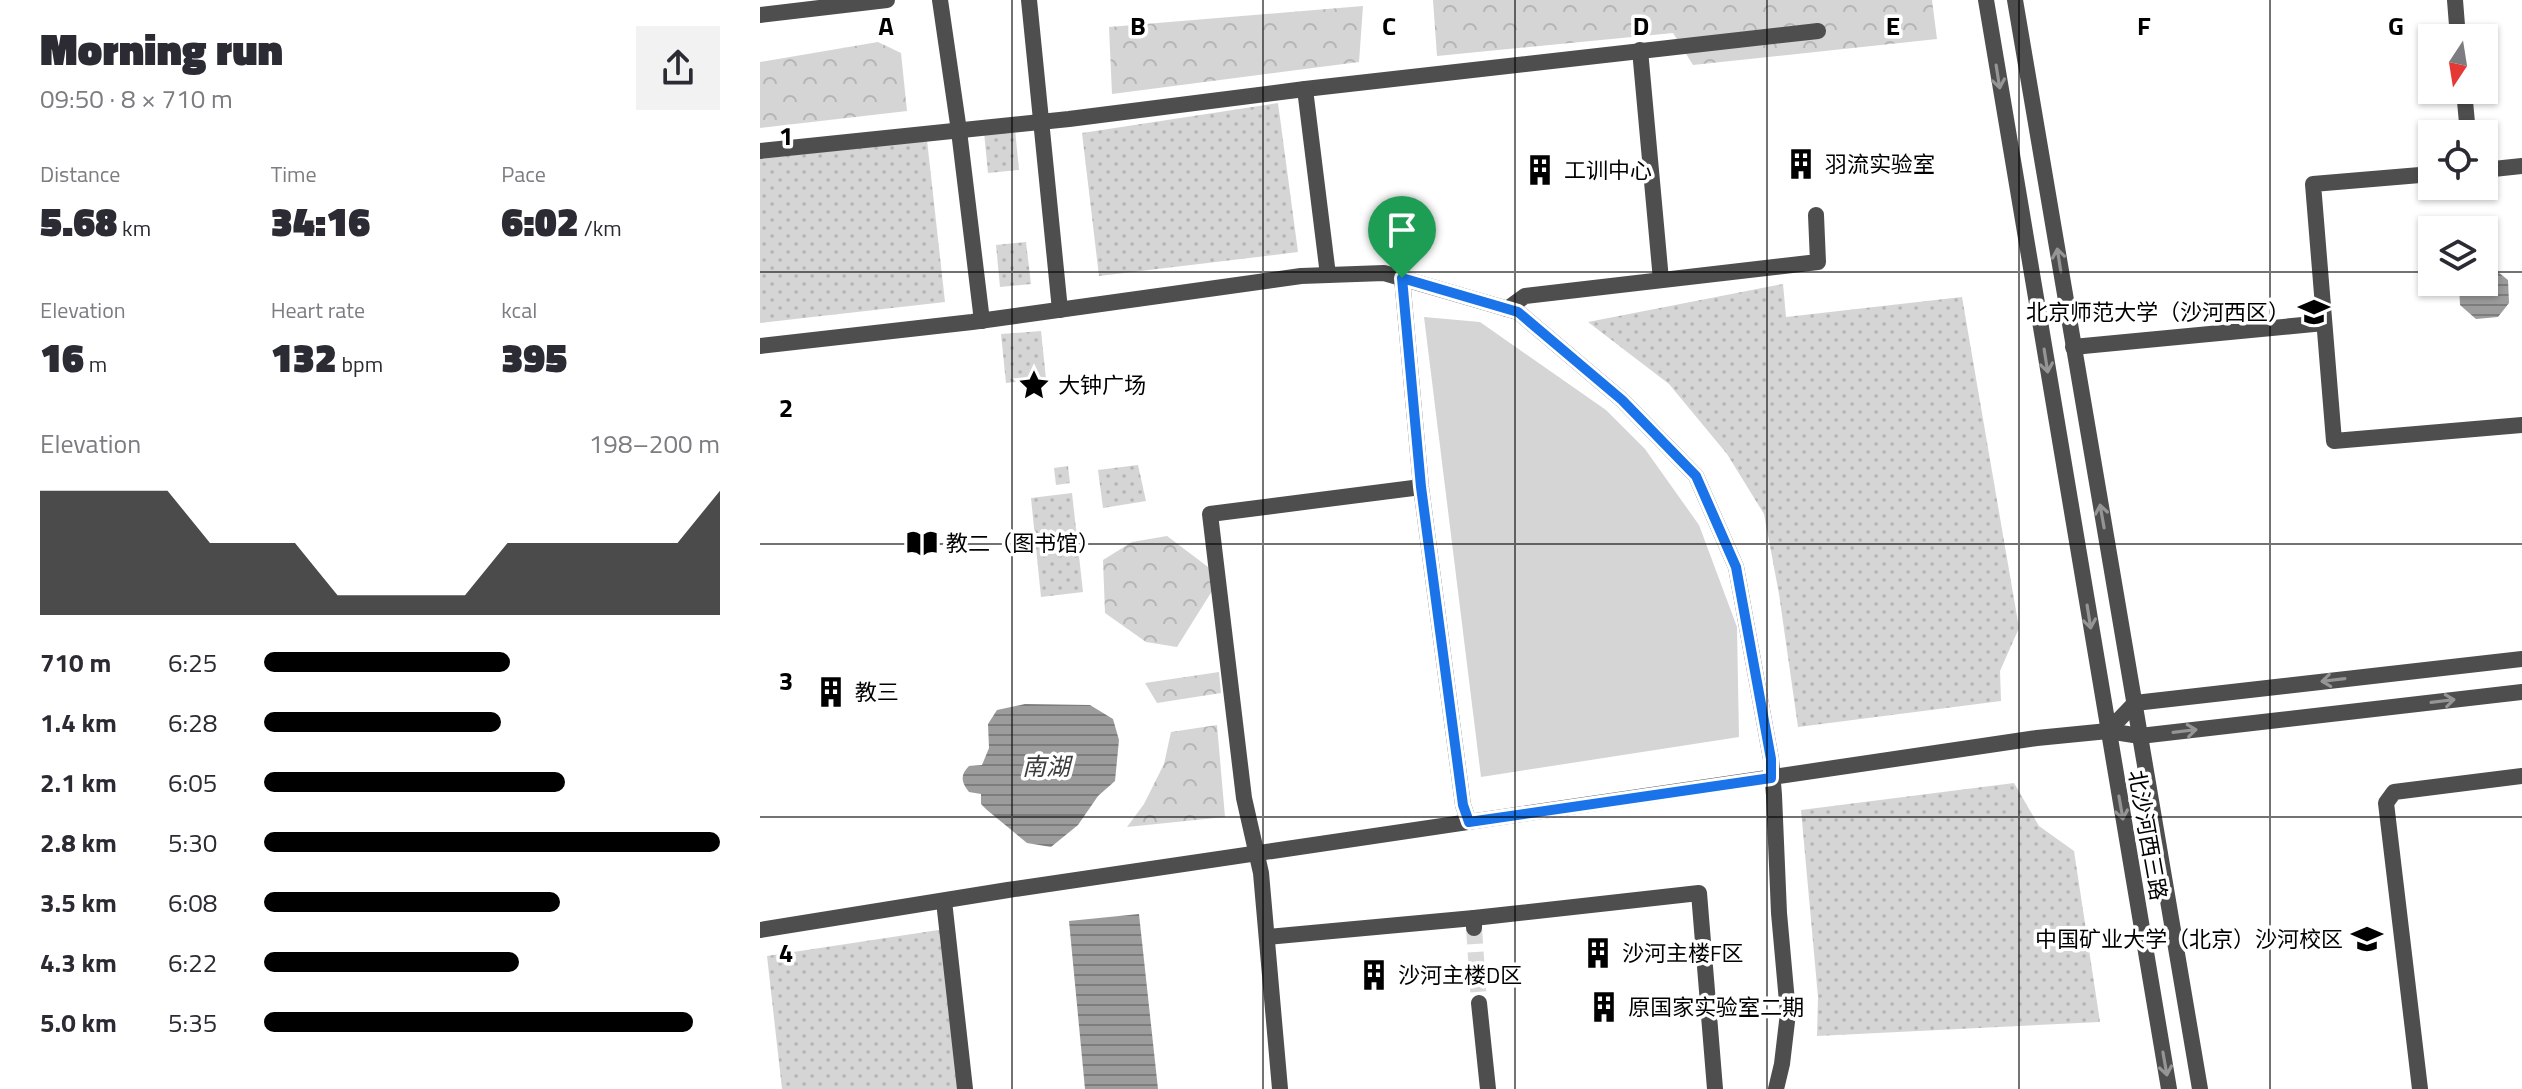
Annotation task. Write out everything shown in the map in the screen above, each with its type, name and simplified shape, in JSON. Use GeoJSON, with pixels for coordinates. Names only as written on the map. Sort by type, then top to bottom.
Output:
{"type":"FeatureCollection","features":[{"type":"Feature","properties":{"kind":"street"},"geometry":{"type":"LineString","coordinates":[[760,15],[887,0]]}},
{"type":"Feature","properties":{"kind":"street"},"geometry":{"type":"LineString","coordinates":[[940,0],[982,321]]}},
{"type":"Feature","properties":{"kind":"street"},"geometry":{"type":"LineString","coordinates":[[1029,0],[1060,310]]}},
{"type":"Feature","properties":{"kind":"street","name":"北沙河西三路"},"geometry":{"type":"LineString","coordinates":[[1986,0],[2169,1089]]}},
{"type":"Feature","properties":{"kind":"street","name":"北沙河西三路"},"geometry":{"type":"LineString","coordinates":[[2015,0],[2200,1089]]}},
{"type":"Feature","properties":{"kind":"street"},"geometry":{"type":"LineString","coordinates":[[2455,0],[2457,24]]}},
{"type":"Feature","properties":{"kind":"street"},"geometry":{"type":"LineString","coordinates":[[760,151],[1042,122],[1818,31]]}},
{"type":"Feature","properties":{"kind":"street"},"geometry":{"type":"LineString","coordinates":[[1640,50],[1661,280]]}},
{"type":"Feature","properties":{"kind":"street"},"geometry":{"type":"LineString","coordinates":[[1305,89],[1328,275]]}},
{"type":"Feature","properties":{"kind":"street"},"geometry":{"type":"LineString","coordinates":[[2498,169],[2522,166]]}},
{"type":"Feature","properties":{"kind":"street"},"geometry":{"type":"LineString","coordinates":[[2418,175],[2313,184],[2334,441],[2522,425]]}},
{"type":"Feature","properties":{"kind":"street"},"geometry":{"type":"LineString","coordinates":[[1507,309],[1525,296],[1818,262],[1816,215]]}},
{"type":"Feature","properties":{"kind":"street"},"geometry":{"type":"LineString","coordinates":[[760,346],[982,321],[1301,276],[1384,273],[1518,312],[1622,400],[1696,476],[1736,567],[1771,759],[1788,1013],[1776,1089]]}},
{"type":"Feature","properties":{"kind":"street"},"geometry":{"type":"LineString","coordinates":[[1402,278],[1421,487],[1463,805],[1469,822]]}},
{"type":"Feature","properties":{"kind":"street"},"geometry":{"type":"LineString","coordinates":[[2073,347],[2324,323]]}},
{"type":"Feature","properties":{"kind":"street"},"geometry":{"type":"LineString","coordinates":[[1280,1089],[1261,873],[1244,798],[1210,514],[1421,487]]}},
{"type":"Feature","properties":{"kind":"street"},"geometry":{"type":"LineString","coordinates":[[2108,731],[2135,703],[2522,659]]}},
{"type":"Feature","properties":{"kind":"street"},"geometry":{"type":"LineString","coordinates":[[760,930],[2037,738],[2108,731],[2140,736],[2522,692]]}},
{"type":"Feature","properties":{"kind":"street"},"geometry":{"type":"LineString","coordinates":[[2420,1089],[2386,803],[2394,792],[2522,776]]}},
{"type":"Feature","properties":{"kind":"street"},"geometry":{"type":"LineString","coordinates":[[1267,937],[1474,923],[1699,893],[1715,1089]]}},
{"type":"Feature","properties":{"kind":"street"},"geometry":{"type":"LineString","coordinates":[[944,901],[965,1089]]}},
{"type":"Feature","properties":{"kind":"street"},"geometry":{"type":"LineString","coordinates":[[1479,1003],[1488,1089]]}},
{"type":"Feature","properties":{"kind":"green space"},"geometry":{"type":"Polygon","coordinates":[[[1433,0],[1932,0],[1937,39],[1693,65],[1673,33],[1437,56],[1433,0]]]}},
{"type":"Feature","properties":{"kind":"green space"},"geometry":{"type":"Polygon","coordinates":[[[1363,6],[1359,62],[1112,94],[1109,27],[1363,6]]]}},
{"type":"Feature","properties":{"kind":"green space"},"geometry":{"type":"Polygon","coordinates":[[[878,42],[901,53],[907,111],[760,128],[760,62],[878,42]]]}},
{"type":"Feature","properties":{"kind":"green space"},"geometry":{"type":"Polygon","coordinates":[[[1278,103],[1298,252],[1099,276],[1082,133],[1278,103]]]}},
{"type":"Feature","properties":{"kind":"green space"},"geometry":{"type":"Polygon","coordinates":[[[1015,129],[1019,170],[988,173],[984,132],[1015,129]]]}},
{"type":"Feature","properties":{"kind":"green space"},"geometry":{"type":"Polygon","coordinates":[[[927,140],[945,302],[760,323],[760,159],[927,140]]]}},
{"type":"Feature","properties":{"kind":"green space"},"geometry":{"type":"Polygon","coordinates":[[[1026,242],[1031,284],[1000,287],[996,245],[1026,242]]]}},
{"type":"Feature","properties":{"kind":"green space"},"geometry":{"type":"Polygon","coordinates":[[[1783,284],[1786,317],[1962,297],[2019,628],[2000,671],[2001,701],[1798,727],[1764,514],[1727,454],[1669,384],[1588,322],[1783,284]]]}},
{"type":"Feature","properties":{"kind":"green space"},"geometry":{"type":"Polygon","coordinates":[[[1424,317],[1480,322],[1606,410],[1645,449],[1699,525],[1737,627],[1739,737],[1481,777],[1424,317]]]}},
{"type":"Feature","properties":{"kind":"green space"},"geometry":{"type":"Polygon","coordinates":[[[1041,331],[1046,379],[1006,383],[1001,334],[1041,331]]]}},
{"type":"Feature","properties":{"kind":"green space"},"geometry":{"type":"Polygon","coordinates":[[[1138,465],[1146,501],[1103,508],[1098,470],[1138,465]]]}},
{"type":"Feature","properties":{"kind":"green space"},"geometry":{"type":"Polygon","coordinates":[[[1068,466],[1070,483],[1056,485],[1054,468],[1068,466]]]}},
{"type":"Feature","properties":{"kind":"green space"},"geometry":{"type":"Polygon","coordinates":[[[1072,493],[1083,592],[1041,597],[1031,498],[1072,493]]]}},
{"type":"Feature","properties":{"kind":"green space"},"geometry":{"type":"Polygon","coordinates":[[[1167,536],[1212,570],[1212,591],[1177,647],[1146,642],[1105,613],[1103,560],[1132,542],[1167,536]]]}},
{"type":"Feature","properties":{"kind":"green space"},"geometry":{"type":"Polygon","coordinates":[[[1219,672],[1221,693],[1157,703],[1145,683],[1219,672]]]}},
{"type":"Feature","properties":{"kind":"green space"},"geometry":{"type":"Polygon","coordinates":[[[1217,725],[1225,817],[1127,827],[1144,804],[1164,764],[1171,732],[1217,725]]]}},
{"type":"Feature","properties":{"kind":"green space"},"geometry":{"type":"Polygon","coordinates":[[[2014,783],[2039,826],[2074,851],[2100,1022],[1817,1036],[1818,997],[1801,810],[2014,783]]]}},
{"type":"Feature","properties":{"kind":"green space"},"geometry":{"type":"Polygon","coordinates":[[[945,929],[960,1089],[782,1089],[767,956],[945,929]]]}},
{"type":"Feature","properties":{"kind":"water"},"geometry":{"type":"Polygon","coordinates":[[[2498,272],[2508,280],[2509,303],[2498,317],[2476,319],[2460,305],[2460,296],[2498,296],[2498,272]]]}},
{"type":"Feature","properties":{"kind":"water","name":"南湖"},"geometry":{"type":"Polygon","coordinates":[[[1025,704],[1090,705],[1113,719],[1119,740],[1115,781],[1098,796],[1078,825],[1051,847],[1027,843],[981,804],[981,794],[969,792],[963,782],[964,772],[969,766],[982,765],[989,748],[988,724],[997,710],[1025,704]]]}},
{"type":"Feature","properties":{"kind":"water"},"geometry":{"type":"Polygon","coordinates":[[[1139,914],[1158,1089],[1085,1089],[1069,921],[1139,914]]]}},
{"type":"Feature","properties":{"kind":"tunnel"},"geometry":{"type":"LineString","coordinates":[[1474,928],[1479,1003]]}},
{"type":"Feature","properties":{"kind":"place","name":"羽流实验室"},"geometry":{"type":"Point","coordinates":[1801,164]}},
{"type":"Feature","properties":{"kind":"place","name":"工训中心"},"geometry":{"type":"Point","coordinates":[1540,170]}},
{"type":"Feature","properties":{"kind":"place","name":"北京师范大学（沙河西区）"},"geometry":{"type":"Point","coordinates":[2314,312]}},
{"type":"Feature","properties":{"kind":"place","name":"大钟广场"},"geometry":{"type":"Point","coordinates":[1034,385]}},
{"type":"Feature","properties":{"kind":"place","name":"教二（图书馆）"},"geometry":{"type":"Point","coordinates":[922,543]}},
{"type":"Feature","properties":{"kind":"place","name":"教三"},"geometry":{"type":"Point","coordinates":[831,692]}},
{"type":"Feature","properties":{"kind":"place","name":"中国矿业大学（北京）沙河校区"},"geometry":{"type":"Point","coordinates":[2367,939]}},
{"type":"Feature","properties":{"kind":"place","name":"沙河主楼F区"},"geometry":{"type":"Point","coordinates":[1598,953]}},
{"type":"Feature","properties":{"kind":"place","name":"沙河主楼D区"},"geometry":{"type":"Point","coordinates":[1374,975]}},
{"type":"Feature","properties":{"kind":"place","name":"原国家实验室二期"},"geometry":{"type":"Point","coordinates":[1604,1007]}},
{"type":"Feature","properties":{"kind":"route"},"geometry":{"type":"LineString","coordinates":[[1402,278],[1518,312],[1622,400],[1696,476],[1736,567],[1771,759],[1771,778],[1469,822],[1463,805],[1421,487],[1402,278]]}}]}
